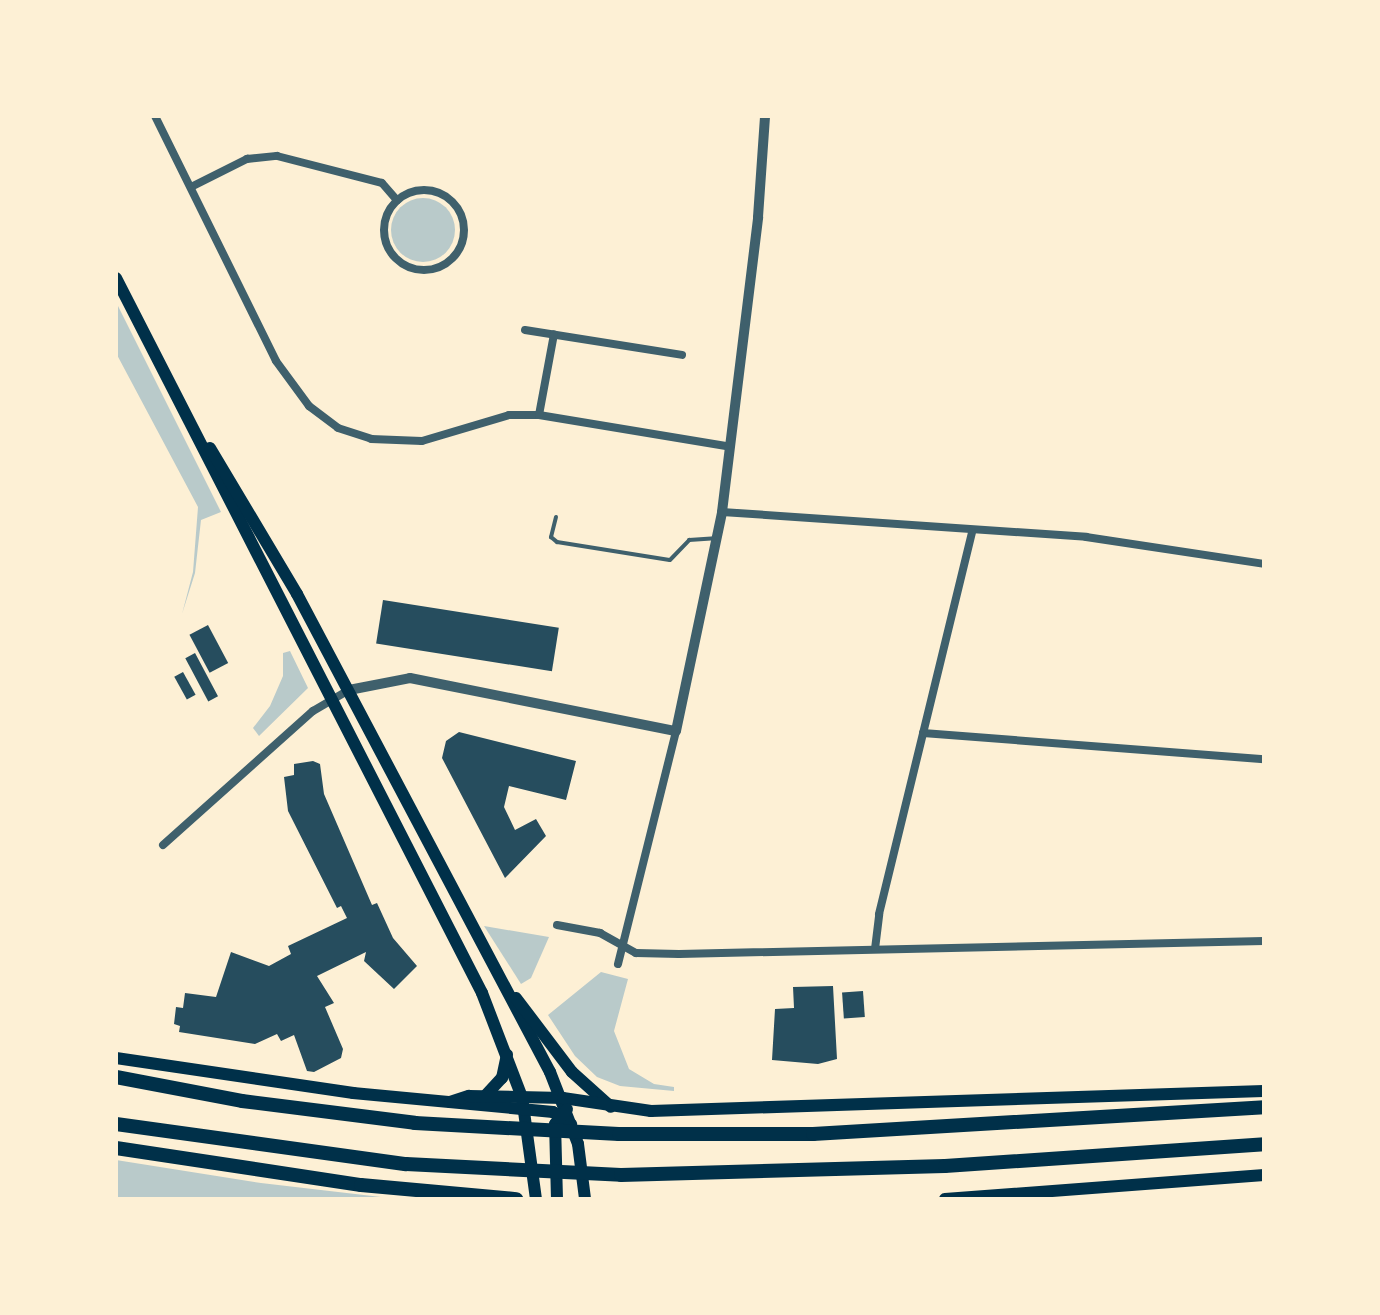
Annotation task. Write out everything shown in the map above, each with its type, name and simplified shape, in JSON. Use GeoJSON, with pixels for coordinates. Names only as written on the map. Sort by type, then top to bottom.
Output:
{"type":"FeatureCollection","features":[{"type":"Feature","properties":{"kind":"highway"},"geometry":{"type":"LineString","coordinates":[[116,1077],[242,1101],[482,1129],[619,1134],[828,1134],[1264,1107]]}},
{"type":"Feature","properties":{"kind":"highway"},"geometry":{"type":"LineString","coordinates":[[116,1124],[255,1147],[483,1169],[621,1175],[914,1168],[1264,1144]]}},
{"type":"Feature","properties":{"kind":"highway"},"geometry":{"type":"LineString","coordinates":[[116,1148],[330,1181],[516,1199]]}},
{"type":"Feature","properties":{"kind":"main road"},"geometry":{"type":"LineString","coordinates":[[116,278],[459,944],[507,1055],[523,1103],[536,1199]]}},
{"type":"Feature","properties":{"kind":"main road"},"geometry":{"type":"LineString","coordinates":[[197,431],[224,466],[349,690],[499,977],[573,1126],[585,1199]]}},
{"type":"Feature","properties":{"kind":"main road"},"geometry":{"type":"LineString","coordinates":[[499,977],[572,1072],[614,1109]]}},
{"type":"Feature","properties":{"kind":"main road"},"geometry":{"type":"LineString","coordinates":[[485,1096],[502,1078],[507,1055]]}},
{"type":"Feature","properties":{"kind":"main road"},"geometry":{"type":"LineString","coordinates":[[116,1058],[450,1102],[564,1107],[589,1105],[614,1109],[1033,1102],[1264,1091]]}},
{"type":"Feature","properties":{"kind":"main road"},"geometry":{"type":"LineString","coordinates":[[450,1102],[485,1096],[523,1103]]}},
{"type":"Feature","properties":{"kind":"main road"},"geometry":{"type":"LineString","coordinates":[[557,1199],[554,1135],[564,1107]]}},
{"type":"Feature","properties":{"kind":"main road"},"geometry":{"type":"LineString","coordinates":[[945,1199],[1264,1175]]}},
{"type":"Feature","properties":{"kind":"street"},"geometry":{"type":"LineString","coordinates":[[155,116],[276,361],[309,406],[338,428],[371,439],[422,441],[509,415],[539,415],[727,446]]}},
{"type":"Feature","properties":{"kind":"street"},"geometry":{"type":"LineString","coordinates":[[618,964],[676,731],[718,538],[727,446],[758,217],[765,116]]}},
{"type":"Feature","properties":{"kind":"street"},"geometry":{"type":"LineString","coordinates":[[191,187],[247,159],[277,156],[382,183],[397,200]]}},
{"type":"Feature","properties":{"kind":"street"},"geometry":{"type":"LineString","coordinates":[[420,190],[445,196],[455,205],[464,229],[457,253],[448,263],[413,269],[392,256],[383,233],[388,211],[397,200],[420,190]]}},
{"type":"Feature","properties":{"kind":"street"},"geometry":{"type":"LineString","coordinates":[[525,330],[682,355]]}},
{"type":"Feature","properties":{"kind":"street"},"geometry":{"type":"LineString","coordinates":[[539,415],[554,334]]}},
{"type":"Feature","properties":{"kind":"street"},"geometry":{"type":"LineString","coordinates":[[722,512],[972,533],[1086,537],[1264,564]]}},
{"type":"Feature","properties":{"kind":"street"},"geometry":{"type":"LineString","coordinates":[[875,949],[972,533]]}},
{"type":"Feature","properties":{"kind":"street"},"geometry":{"type":"LineString","coordinates":[[163,845],[304,718],[349,690],[391,679],[431,681],[676,731]]}},
{"type":"Feature","properties":{"kind":"street"},"geometry":{"type":"LineString","coordinates":[[923,733],[1264,759]]}},
{"type":"Feature","properties":{"kind":"street"},"geometry":{"type":"LineString","coordinates":[[557,925],[600,933],[636,953],[679,954],[1264,941]]}},
{"type":"Feature","properties":{"kind":"lane"},"geometry":{"type":"LineString","coordinates":[[556,517],[551,537],[557,542],[670,560],[697,537],[718,538]]}},
{"type":"Feature","properties":{"kind":"shaded area"},"geometry":{"type":"Polygon","coordinates":[[[423,198],[441,204],[449,212],[455,230],[449,248],[441,256],[423,262],[405,256],[397,248],[391,230],[397,212],[405,204],[423,198]]]}},
{"type":"Feature","properties":{"kind":"shaded area"},"geometry":{"type":"Polygon","coordinates":[[[116,302],[221,512],[201,520],[195,573],[182,614],[193,572],[198,507],[116,353],[116,302]]]}},
{"type":"Feature","properties":{"kind":"shaded area"},"geometry":{"type":"Polygon","coordinates":[[[290,651],[308,688],[259,736],[253,728],[270,706],[283,676],[283,653],[290,651]]]}},
{"type":"Feature","properties":{"kind":"shaded area"},"geometry":{"type":"Polygon","coordinates":[[[484,926],[549,937],[531,978],[521,984],[484,926]]]}},
{"type":"Feature","properties":{"kind":"shaded area"},"geometry":{"type":"Polygon","coordinates":[[[601,972],[628,979],[614,1031],[629,1069],[654,1084],[674,1087],[674,1091],[620,1086],[597,1077],[575,1056],[548,1015],[601,972]]]}},
{"type":"Feature","properties":{"kind":"shaded area"},"geometry":{"type":"Polygon","coordinates":[[[116,1160],[261,1183],[398,1199],[116,1199],[116,1160]]]}},
{"type":"Feature","properties":{"kind":"building"},"geometry":{"type":"Polygon","coordinates":[[[383,600],[559,628],[552,671],[376,643],[383,600]]]}},
{"type":"Feature","properties":{"kind":"building"},"geometry":{"type":"Polygon","coordinates":[[[208,625],[228,663],[210,673],[189,635],[208,625]]]}},
{"type":"Feature","properties":{"kind":"building"},"geometry":{"type":"Polygon","coordinates":[[[195,653],[218,696],[208,701],[185,658],[195,653]]]}},
{"type":"Feature","properties":{"kind":"building"},"geometry":{"type":"Polygon","coordinates":[[[183,672],[196,695],[187,700],[174,677],[183,672]]]}},
{"type":"Feature","properties":{"kind":"building"},"geometry":{"type":"Polygon","coordinates":[[[459,732],[576,761],[566,800],[509,786],[504,807],[515,830],[536,819],[546,836],[505,878],[442,758],[446,741],[459,732]]]}},
{"type":"Feature","properties":{"kind":"building"},"geometry":{"type":"Polygon","coordinates":[[[313,761],[320,764],[324,794],[372,905],[377,903],[393,938],[417,966],[394,989],[364,961],[366,952],[317,976],[334,1003],[325,1007],[343,1049],[341,1058],[314,1072],[307,1071],[294,1035],[281,1041],[277,1034],[255,1044],[179,1032],[180,1026],[174,1024],[176,1007],[183,1008],[185,993],[216,997],[231,952],[269,966],[291,954],[288,946],[347,918],[341,906],[337,908],[288,811],[284,777],[294,775],[294,764],[313,761]]]}},
{"type":"Feature","properties":{"kind":"building"},"geometry":{"type":"Polygon","coordinates":[[[833,986],[837,1059],[818,1064],[772,1060],[775,1009],[794,1008],[793,987],[833,986]]]}},
{"type":"Feature","properties":{"kind":"building"},"geometry":{"type":"Polygon","coordinates":[[[863,991],[865,1017],[844,1018],[842,992],[863,991]]]}}]}
